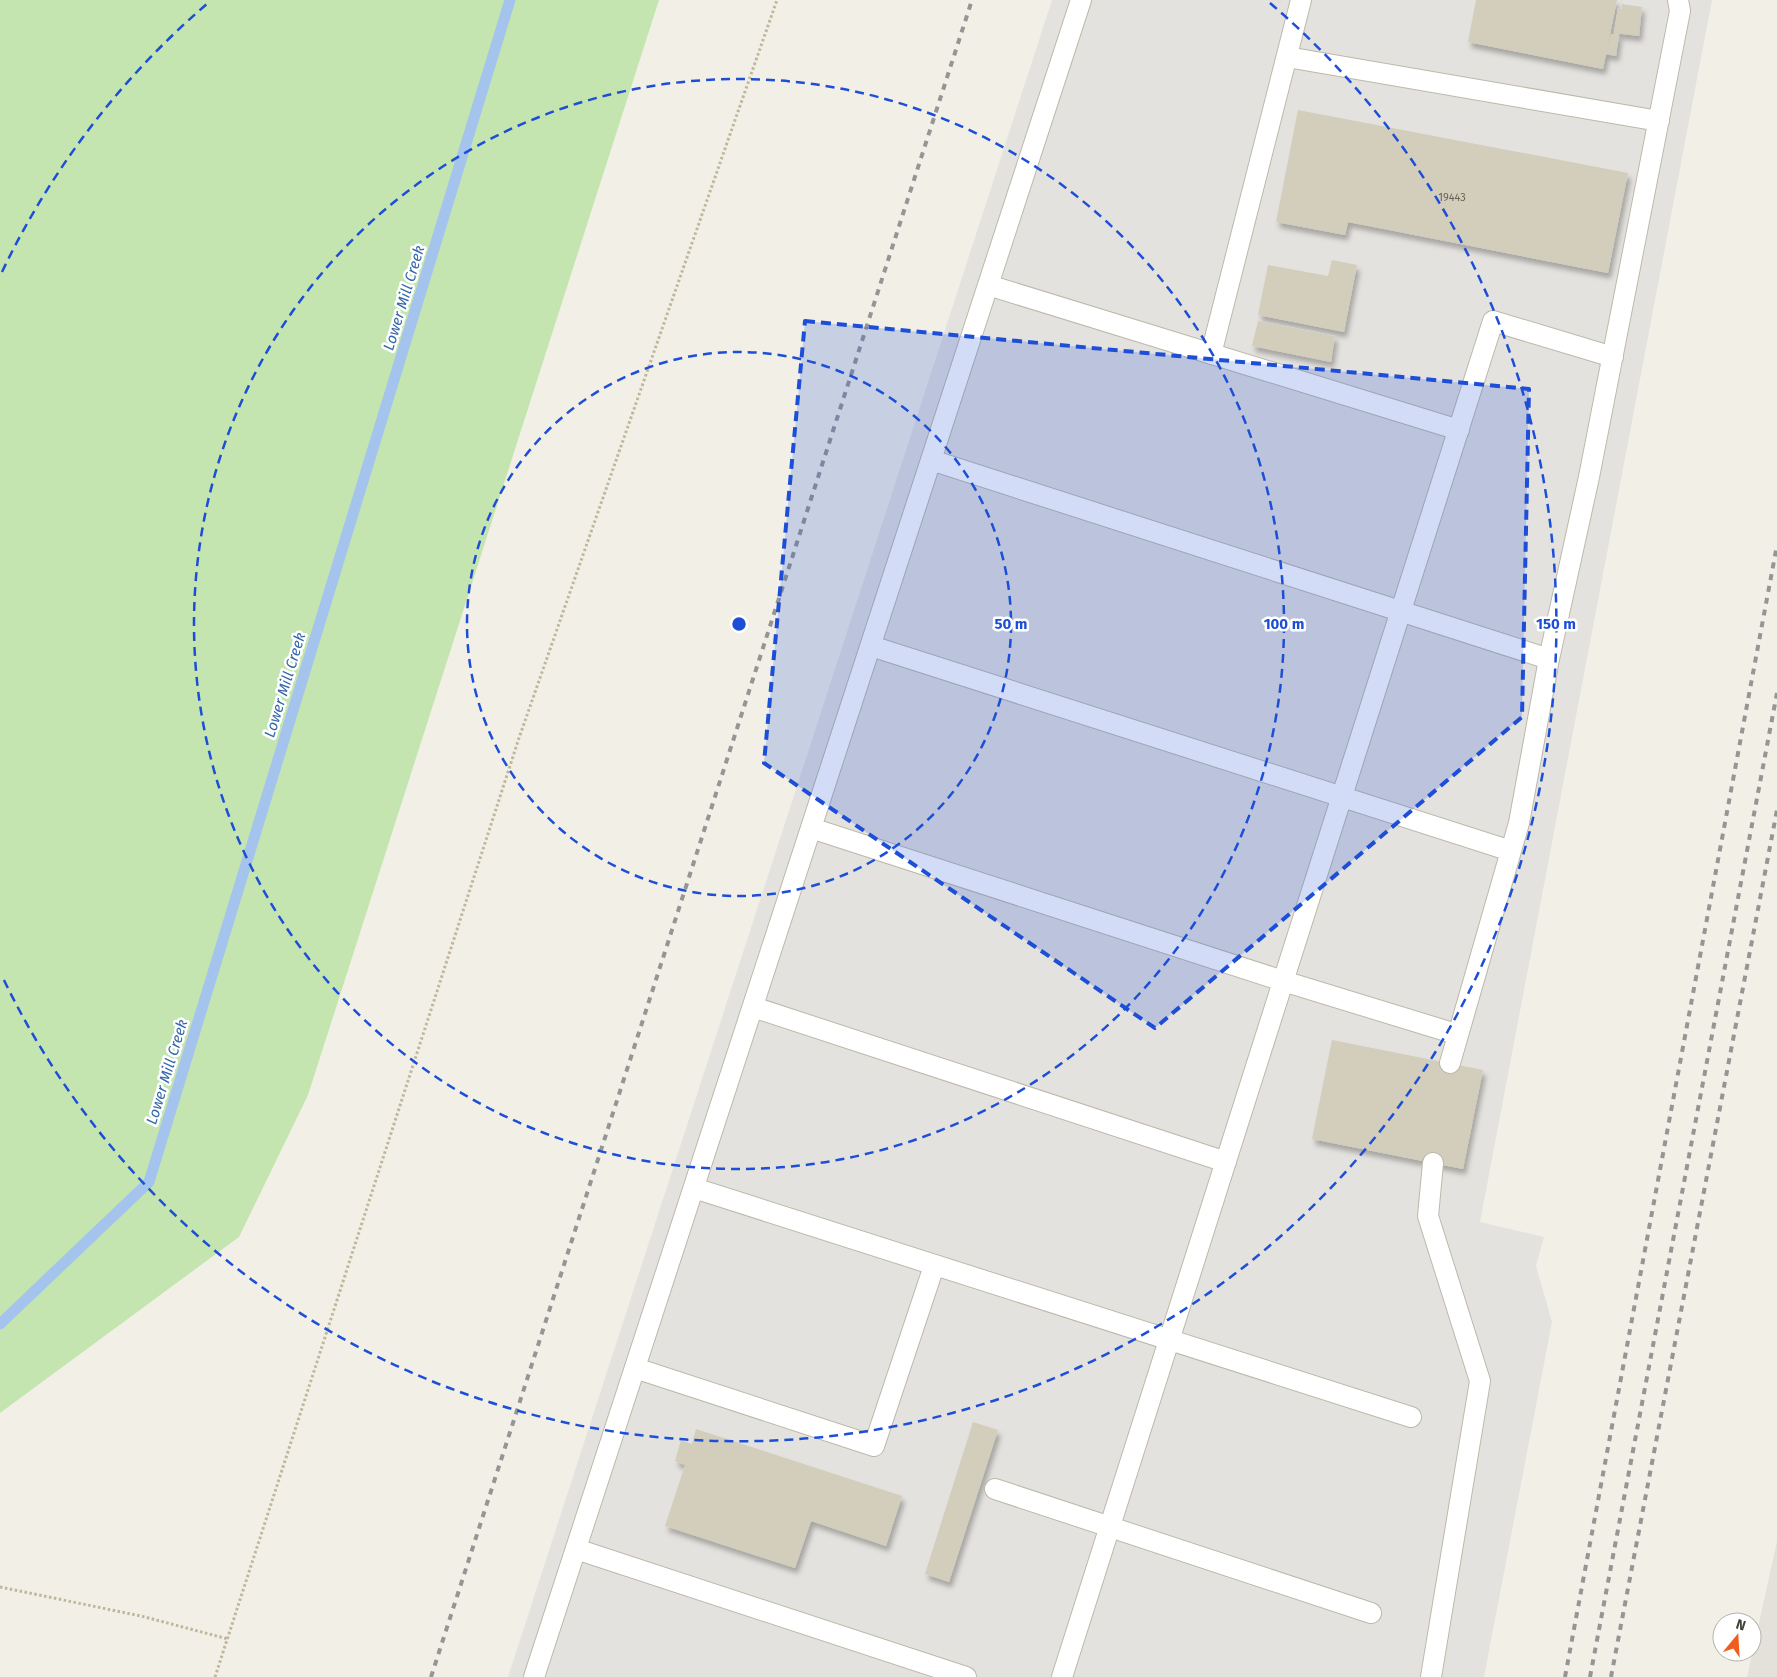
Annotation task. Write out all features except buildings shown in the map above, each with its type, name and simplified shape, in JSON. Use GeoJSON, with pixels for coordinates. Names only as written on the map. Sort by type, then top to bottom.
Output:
{"type":"FeatureCollection","features":[{"type":"Feature","properties":{"kind":"lane"},"geometry":{"type":"LineString","coordinates":[[534,1677],[1081,0]]}},
{"type":"Feature","properties":{"kind":"lane"},"geometry":{"type":"LineString","coordinates":[[1211,354],[1302,0]]}},
{"type":"Feature","properties":{"kind":"lane"},"geometry":{"type":"LineString","coordinates":[[1450,1063],[1456,1034],[1519,823],[1549,659],[1589,477],[1659,121],[1680,11],[1678,0]]}},
{"type":"Feature","properties":{"kind":"lane"},"geometry":{"type":"LineString","coordinates":[[1287,57],[1659,121]]}},
{"type":"Feature","properties":{"kind":"lane"},"geometry":{"type":"LineString","coordinates":[[988,285],[1459,430]]}},
{"type":"Feature","properties":{"kind":"lane"},"geometry":{"type":"LineString","coordinates":[[1062,1677],[1493,321],[1613,357]]}},
{"type":"Feature","properties":{"kind":"lane"},"geometry":{"type":"LineString","coordinates":[[931,460],[1549,659]]}},
{"type":"Feature","properties":{"kind":"lane"},"geometry":{"type":"LineString","coordinates":[[870,646],[1511,851]]}},
{"type":"Feature","properties":{"kind":"lane"},"geometry":{"type":"LineString","coordinates":[[811,828],[1283,981],[1456,1034]]}},
{"type":"Feature","properties":{"kind":"lane"},"geometry":{"type":"LineString","coordinates":[[753,1007],[1226,1162]]}},
{"type":"Feature","properties":{"kind":"lane"},"geometry":{"type":"LineString","coordinates":[[1431,1677],[1480,1381],[1428,1216],[1432,1163]]}},
{"type":"Feature","properties":{"kind":"lane"},"geometry":{"type":"LineString","coordinates":[[694,1188],[1411,1418]]}},
{"type":"Feature","properties":{"kind":"lane"},"geometry":{"type":"LineString","coordinates":[[635,1368],[874,1446],[934,1266]]}},
{"type":"Feature","properties":{"kind":"lane"},"geometry":{"type":"LineString","coordinates":[[994,1489],[1371,1613]]}},
{"type":"Feature","properties":{"kind":"lane"},"geometry":{"type":"LineString","coordinates":[[576,1549],[966,1677]]}},
{"type":"Feature","properties":{"kind":"path"},"geometry":{"type":"LineString","coordinates":[[215,1677],[519,738],[777,0]]}},
{"type":"Feature","properties":{"kind":"path"},"geometry":{"type":"LineString","coordinates":[[0,1587],[141,1616],[228,1639]]}},
{"type":"Feature","properties":{"kind":"highlighted area"},"geometry":{"type":"Polygon","coordinates":[[[805,321],[1529,389],[1522,717],[1155,1028],[764,763],[805,321]]]}},
{"type":"Feature","properties":{"kind":"shaded area"},"geometry":{"type":"Polygon","coordinates":[[[1052,0],[1712,0],[1480,1222],[1544,1237],[1536,1266],[1552,1322],[1484,1677],[508,1677],[1052,0]]]}},
{"type":"Feature","properties":{"kind":"shaded area"},"geometry":{"type":"Polygon","coordinates":[[[1777,1541],[1777,1677],[1747,1677],[1750,1662],[1762,1662],[1761,1612],[1777,1541]]]}},
{"type":"Feature","properties":{"kind":"green space"},"geometry":{"type":"Polygon","coordinates":[[[0,0],[659,0],[308,1095],[239,1237],[0,1413],[0,0]]]}},
{"type":"Feature","properties":{"kind":"waterway","name":"Lower Mill Creek"},"geometry":{"type":"LineString","coordinates":[[0,1324],[149,1182],[510,0]]}},
{"type":"Feature","properties":{"kind":"railway"},"geometry":{"type":"LineString","coordinates":[[431,1677],[972,0]]}},
{"type":"Feature","properties":{"kind":"railway"},"geometry":{"type":"LineString","coordinates":[[1565,1677],[1777,545]]}},
{"type":"Feature","properties":{"kind":"railway"},"geometry":{"type":"LineString","coordinates":[[1590,1677],[1777,693]]}},
{"type":"Feature","properties":{"kind":"railway"},"geometry":{"type":"LineString","coordinates":[[1611,1677],[1777,810]]}}]}
